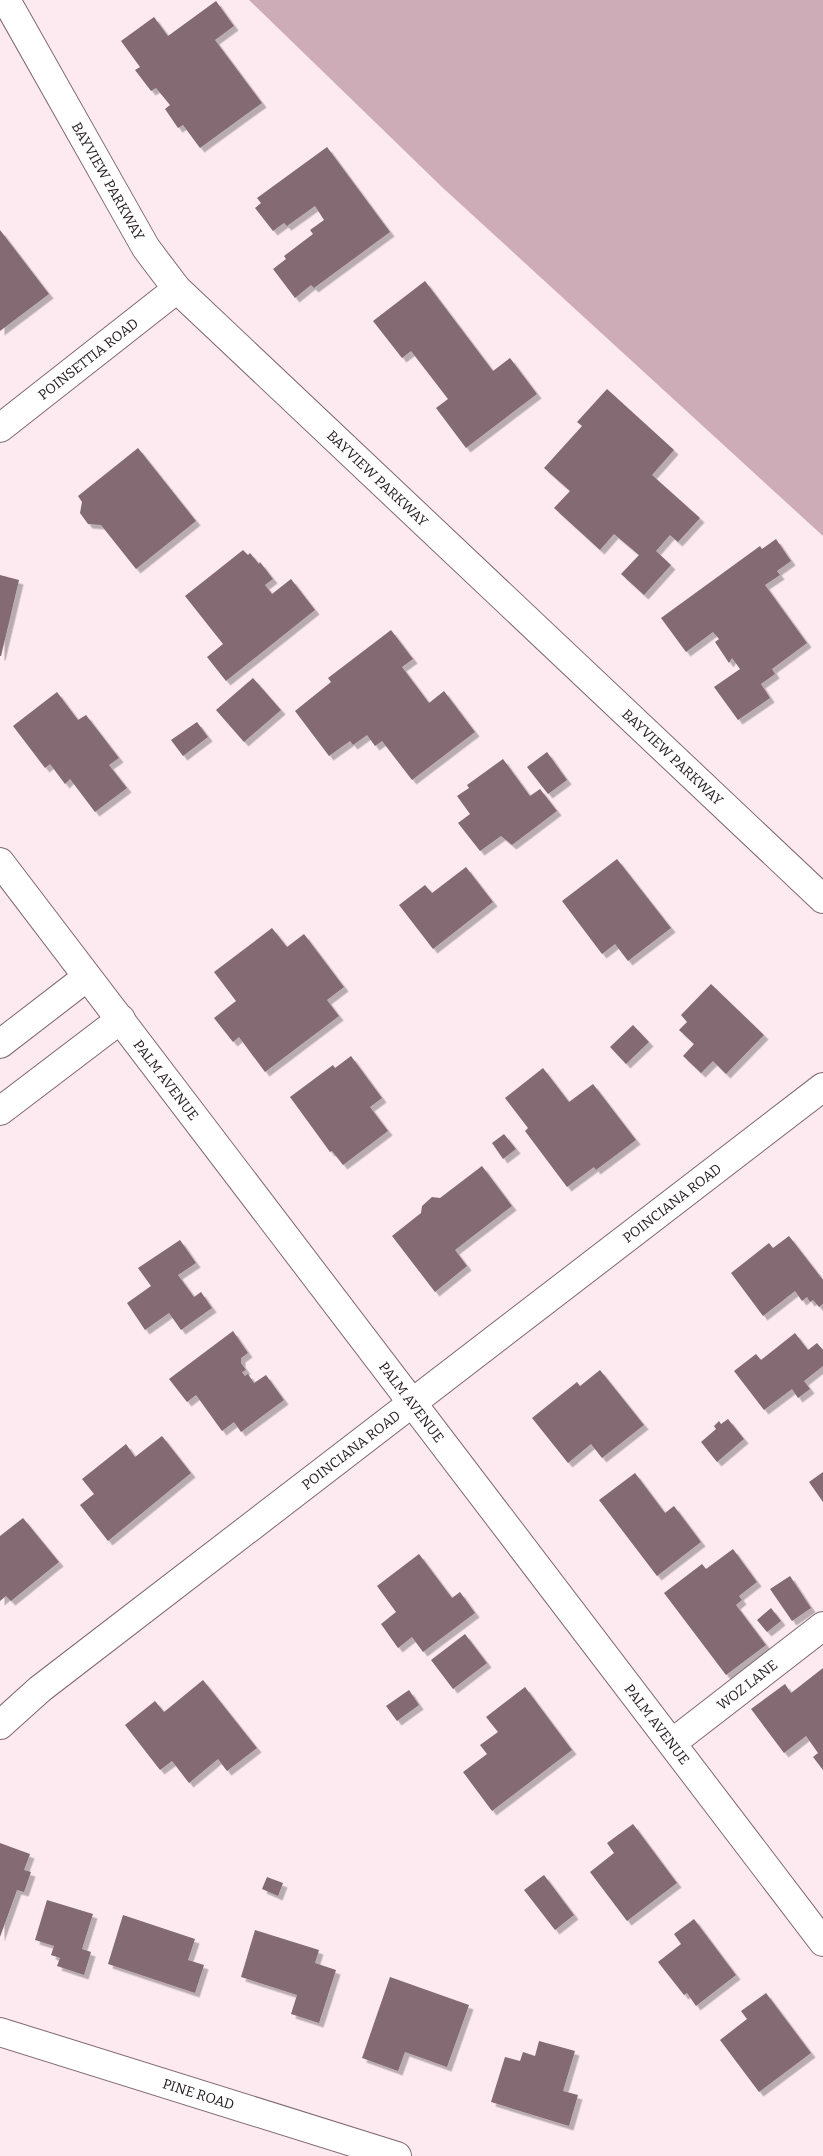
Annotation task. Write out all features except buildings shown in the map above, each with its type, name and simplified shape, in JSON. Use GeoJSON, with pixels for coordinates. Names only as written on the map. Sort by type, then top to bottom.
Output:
{"type":"FeatureCollection","features":[{"type":"Feature","properties":{"kind":"street","name":"BAYVIEW PARKWAY"},"geometry":{"type":"LineString","coordinates":[[6,0],[146,248],[177,289],[823,899]]}},
{"type":"Feature","properties":{"kind":"street","name":"POINSETTIA ROAD"},"geometry":{"type":"LineString","coordinates":[[0,428],[177,289]]}},
{"type":"Feature","properties":{"kind":"street","name":"PALM AVENUE"},"geometry":{"type":"LineString","coordinates":[[0,862],[121,1018],[823,1942]]}},
{"type":"Feature","properties":{"kind":"street"},"geometry":{"type":"LineString","coordinates":[[0,1044],[87,976]]}},
{"type":"Feature","properties":{"kind":"street"},"geometry":{"type":"LineString","coordinates":[[0,1111],[121,1018]]}},
{"type":"Feature","properties":{"kind":"street","name":"POINCIANA ROAD"},"geometry":{"type":"LineString","coordinates":[[0,1725],[40,1689],[414,1404],[823,1087]]}},
{"type":"Feature","properties":{"kind":"street","name":"WOZ LANE"},"geometry":{"type":"LineString","coordinates":[[672,1743],[823,1626]]}},
{"type":"Feature","properties":{"kind":"street","name":"PINE ROAD"},"geometry":{"type":"LineString","coordinates":[[0,2032],[397,2156]]}},
{"type":"Feature","properties":{"kind":"shaded area"},"geometry":{"type":"Polygon","coordinates":[[[249,0],[823,0],[823,536],[443,188],[249,0]]]}}]}
